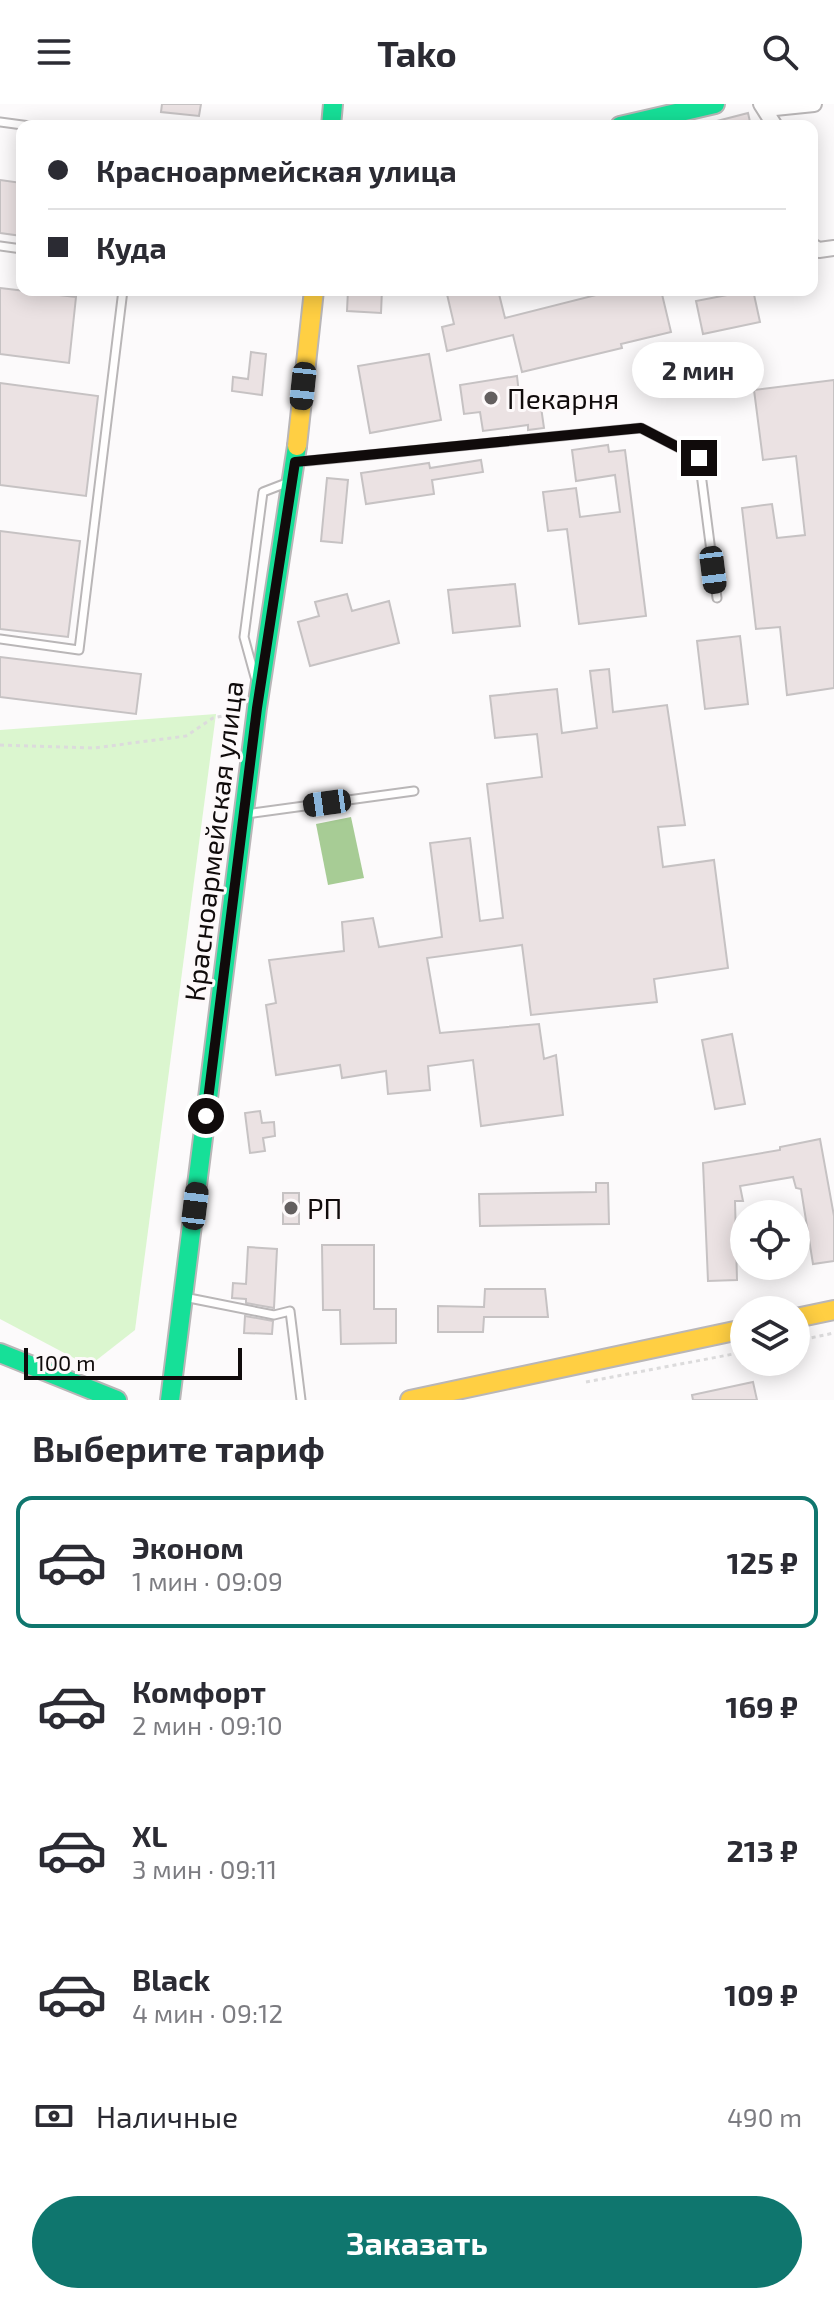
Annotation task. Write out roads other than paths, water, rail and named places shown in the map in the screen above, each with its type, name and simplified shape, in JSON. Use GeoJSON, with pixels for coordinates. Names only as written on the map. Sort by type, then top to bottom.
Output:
{"type":"FeatureCollection","features":[{"type":"Feature","properties":{"kind":"street"},"geometry":{"type":"LineString","coordinates":[[684,119],[715,104]]}},
{"type":"Feature","properties":{"kind":"street"},"geometry":{"type":"LineString","coordinates":[[763,107],[814,104]]}},
{"type":"Feature","properties":{"kind":"street","name":"Красноармейская улица"},"geometry":{"type":"LineString","coordinates":[[170,1400],[258,700],[295,462],[313,296]]}},
{"type":"Feature","properties":{"kind":"street"},"geometry":{"type":"LineString","coordinates":[[810,1315],[834,1310]]}},
{"type":"Feature","properties":{"kind":"street"},"geometry":{"type":"LineString","coordinates":[[410,1400],[449,1396],[730,1332]]}},
{"type":"Feature","properties":{"kind":"street"},"geometry":{"type":"LineString","coordinates":[[0,1353],[117,1400]]}},
{"type":"Feature","properties":{"kind":"lane"},"geometry":{"type":"LineString","coordinates":[[0,639],[79,650],[122,296]]}},
{"type":"Feature","properties":{"kind":"lane"},"geometry":{"type":"LineString","coordinates":[[295,462],[641,428],[699,458],[717,598]]}},
{"type":"Feature","properties":{"kind":"lane"},"geometry":{"type":"LineString","coordinates":[[258,700],[244,637],[263,492],[292,481]]}},
{"type":"Feature","properties":{"kind":"lane"},"geometry":{"type":"LineString","coordinates":[[244,814],[414,791]]}},
{"type":"Feature","properties":{"kind":"lane"},"geometry":{"type":"LineString","coordinates":[[184,1297],[274,1315],[290,1311],[301,1400]]}},
{"type":"Feature","properties":{"kind":"place","name":"Пекарня"},"geometry":{"type":"Point","coordinates":[491,398]}},
{"type":"Feature","properties":{"kind":"place","name":"РП"},"geometry":{"type":"Point","coordinates":[291,1208]}}]}
